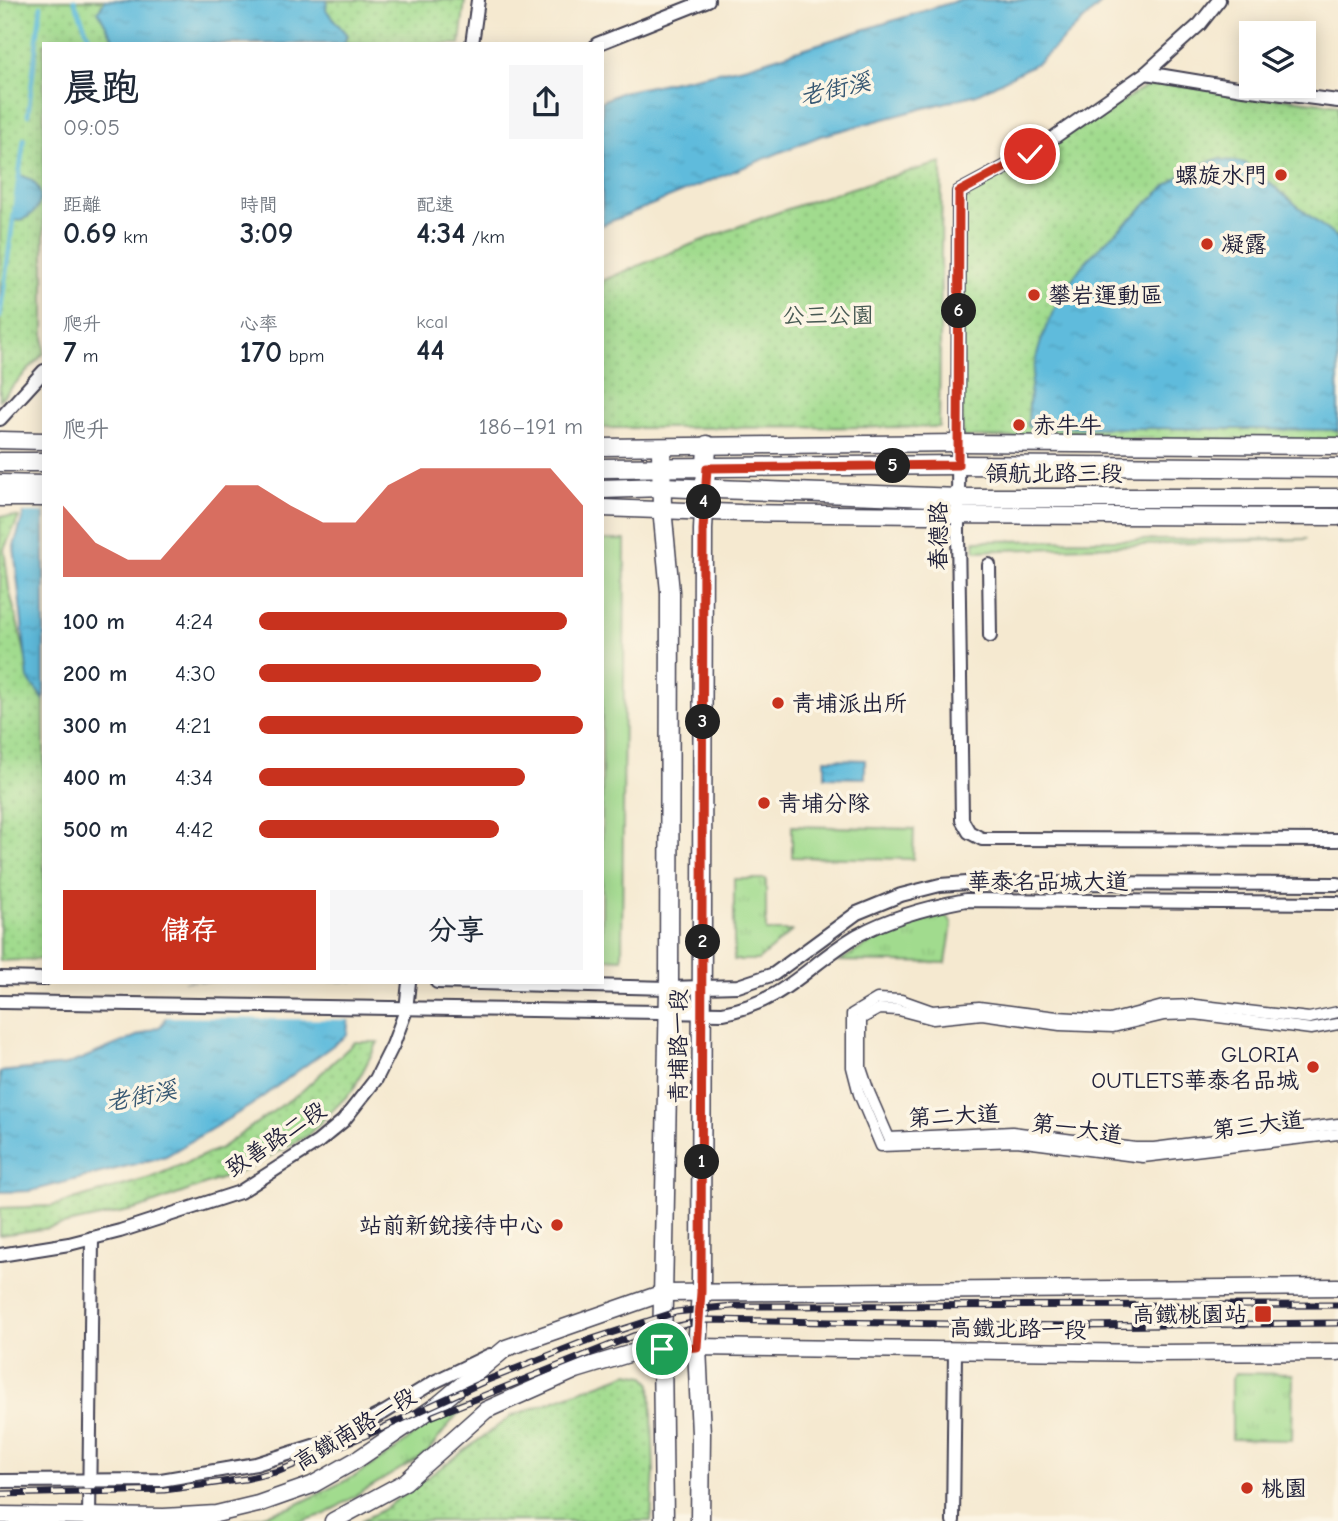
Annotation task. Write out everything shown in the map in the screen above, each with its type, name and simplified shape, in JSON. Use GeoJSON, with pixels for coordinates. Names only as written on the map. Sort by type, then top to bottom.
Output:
{"type":"FeatureCollection","features":[{"type":"Feature","properties":{"kind":"main road","name":"青埔路一段"},"geometry":{"type":"LineString","coordinates":[[700,1521],[702,1434],[697,1347],[701,1292],[704,511],[707,445]]}},
{"type":"Feature","properties":{"kind":"main road","name":"青埔路一段"},"geometry":{"type":"LineString","coordinates":[[661,448],[662,508],[670,592],[669,988],[662,1349],[664,1521]]}},
{"type":"Feature","properties":{"kind":"main road"},"geometry":{"type":"LineString","coordinates":[[0,462],[38,462]]}},
{"type":"Feature","properties":{"kind":"main road","name":"領航北路三段"},"geometry":{"type":"LineString","coordinates":[[604,468],[958,465],[1338,468]]}},
{"type":"Feature","properties":{"kind":"main road"},"geometry":{"type":"LineString","coordinates":[[0,484],[20,492],[42,486]]}},
{"type":"Feature","properties":{"kind":"main road","name":"領航北路三段"},"geometry":{"type":"LineString","coordinates":[[604,489],[705,489],[959,507],[1338,498]]}},
{"type":"Feature","properties":{"kind":"street"},"geometry":{"type":"LineString","coordinates":[[471,42],[478,0]]}},
{"type":"Feature","properties":{"kind":"street"},"geometry":{"type":"LineString","coordinates":[[602,42],[708,0]]}},
{"type":"Feature","properties":{"kind":"street","name":"春德路"},"geometry":{"type":"LineString","coordinates":[[1219,0],[1200,24],[1146,73],[1030,154],[959,192],[958,465],[962,820],[968,832],[982,839],[1338,840]]}},
{"type":"Feature","properties":{"kind":"street"},"geometry":{"type":"LineString","coordinates":[[1146,73],[1338,101]]}},
{"type":"Feature","properties":{"kind":"street"},"geometry":{"type":"LineString","coordinates":[[0,419],[42,373]]}},
{"type":"Feature","properties":{"kind":"street"},"geometry":{"type":"LineString","coordinates":[[0,440],[40,441]]}},
{"type":"Feature","properties":{"kind":"street","name":"領航北路三段"},"geometry":{"type":"LineString","coordinates":[[604,447],[959,443],[1338,446]]}},
{"type":"Feature","properties":{"kind":"street"},"geometry":{"type":"LineString","coordinates":[[0,498],[20,492],[42,498]]}},
{"type":"Feature","properties":{"kind":"street","name":"領航北路三段"},"geometry":{"type":"LineString","coordinates":[[604,508],[704,511],[959,507],[1338,517]]}},
{"type":"Feature","properties":{"kind":"street"},"geometry":{"type":"LineString","coordinates":[[989,565],[990,636]]}},
{"type":"Feature","properties":{"kind":"street","name":"華泰名品城大道"},"geometry":{"type":"LineString","coordinates":[[514,984],[669,988],[738,986],[774,974],[857,913],[901,895],[940,885],[1338,884]]}},
{"type":"Feature","properties":{"kind":"street","name":"華泰名品城大道"},"geometry":{"type":"LineString","coordinates":[[0,1002],[723,1013],[744,1009],[779,993],[858,936],[896,918],[941,904],[966,900],[1338,902]]}},
{"type":"Feature","properties":{"kind":"street"},"geometry":{"type":"LineString","coordinates":[[0,978],[42,979]]}},
{"type":"Feature","properties":{"kind":"street","name":"致善路二段"},"geometry":{"type":"LineString","coordinates":[[0,1255],[92,1238],[240,1192],[318,1142],[343,1121],[376,1079],[407,1010],[409,984]]}},
{"type":"Feature","properties":{"kind":"street","name":"第一大道"},"geometry":{"type":"LineString","coordinates":[[1187,1149],[1143,1157],[1017,1141],[881,1146],[859,1094],[852,1067],[852,1014],[877,999],[901,1000],[932,1011],[979,1007],[1057,1017],[1110,1020],[1163,1006],[1195,1009]]}},
{"type":"Feature","properties":{"kind":"street","name":"第二大道"},"geometry":{"type":"LineString","coordinates":[[1187,1149],[1135,1148],[1013,1132],[889,1138],[861,1068],[861,1019],[879,1009],[899,1010],[933,1019],[982,1014],[1060,1026],[1113,1027],[1195,1009]]}},
{"type":"Feature","properties":{"kind":"street"},"geometry":{"type":"LineString","coordinates":[[1195,1009],[1309,1018],[1338,1012]]}},
{"type":"Feature","properties":{"kind":"street"},"geometry":{"type":"LineString","coordinates":[[1195,1009],[1311,1029],[1338,1024]]}},
{"type":"Feature","properties":{"kind":"street","name":"第三大道"},"geometry":{"type":"LineString","coordinates":[[1187,1149],[1338,1124]]}},
{"type":"Feature","properties":{"kind":"street","name":"第三大道"},"geometry":{"type":"LineString","coordinates":[[1187,1149],[1338,1134]]}},
{"type":"Feature","properties":{"kind":"street"},"geometry":{"type":"LineString","coordinates":[[89,1518],[92,1238]]}},
{"type":"Feature","properties":{"kind":"street","name":"高鐵北路一段"},"geometry":{"type":"LineString","coordinates":[[701,1292],[1338,1287]]}},
{"type":"Feature","properties":{"kind":"street","name":"高鐵南路一段"},"geometry":{"type":"LineString","coordinates":[[0,1481],[161,1480],[256,1464],[326,1442],[385,1412],[435,1382],[506,1348],[663,1293],[701,1292]]}},
{"type":"Feature","properties":{"kind":"street"},"geometry":{"type":"LineString","coordinates":[[333,1521],[405,1482],[486,1410],[576,1370],[638,1351],[697,1347]]}},
{"type":"Feature","properties":{"kind":"street","name":"高鐵北路一段"},"geometry":{"type":"LineString","coordinates":[[697,1347],[1153,1353],[1338,1352]]}},
{"type":"Feature","properties":{"kind":"street","name":"高鐵南路一段"},"geometry":{"type":"LineString","coordinates":[[0,1515],[164,1517],[216,1514],[258,1504],[312,1485],[358,1458],[439,1404],[506,1348]]}},
{"type":"Feature","properties":{"kind":"street"},"geometry":{"type":"LineString","coordinates":[[953,1521],[955,1351]]}},
{"type":"Feature","properties":{"kind":"green space"},"geometry":{"type":"Polygon","coordinates":[[[0,0],[465,0],[460,42],[42,42],[42,355],[0,400],[0,0]]]}},
{"type":"Feature","properties":{"kind":"green space"},"geometry":{"type":"Polygon","coordinates":[[[1154,82],[1239,93],[1239,98],[1282,98],[1338,105],[1338,441],[962,437],[962,193],[1047,147],[1154,82]]]}},
{"type":"Feature","properties":{"kind":"green space","name":"公三公園"},"geometry":{"type":"Polygon","coordinates":[[[942,163],[939,427],[604,428],[604,280],[770,215],[942,163]]]}},
{"type":"Feature","properties":{"kind":"green space"},"geometry":{"type":"Polygon","coordinates":[[[0,516],[19,517],[4,549],[9,589],[31,677],[42,693],[42,959],[0,961],[0,516]]]}},
{"type":"Feature","properties":{"kind":"green space"},"geometry":{"type":"Polygon","coordinates":[[[1307,539],[975,551],[974,541],[1307,539]]]}},
{"type":"Feature","properties":{"kind":"green space"},"geometry":{"type":"Polygon","coordinates":[[[604,540],[625,540],[622,959],[604,958],[604,540]]]}},
{"type":"Feature","properties":{"kind":"green space"},"geometry":{"type":"Polygon","coordinates":[[[792,826],[914,829],[913,859],[792,857],[792,826]]]}},
{"type":"Feature","properties":{"kind":"green space"},"geometry":{"type":"Polygon","coordinates":[[[734,879],[766,879],[766,931],[792,931],[758,960],[734,960],[734,879]]]}},
{"type":"Feature","properties":{"kind":"green space"},"geometry":{"type":"Polygon","coordinates":[[[936,916],[948,917],[952,924],[946,963],[839,961],[890,932],[936,916]]]}},
{"type":"Feature","properties":{"kind":"green space"},"geometry":{"type":"Polygon","coordinates":[[[355,1042],[378,1042],[353,1090],[307,1136],[245,1170],[138,1209],[0,1235],[0,1208],[52,1206],[150,1178],[221,1148],[302,1091],[355,1042]]]}},
{"type":"Feature","properties":{"kind":"green space"},"geometry":{"type":"Polygon","coordinates":[[[629,1373],[644,1376],[651,1384],[654,1472],[651,1521],[360,1521],[381,1511],[512,1416],[629,1373]]]}},
{"type":"Feature","properties":{"kind":"green space"},"geometry":{"type":"Polygon","coordinates":[[[1236,1373],[1293,1376],[1292,1440],[1232,1439],[1232,1379],[1236,1373]]]}},
{"type":"Feature","properties":{"kind":"green space"},"geometry":{"type":"Polygon","coordinates":[[[462,1408],[427,1453],[325,1514],[303,1521],[242,1521],[292,1507],[355,1476],[394,1451],[433,1419],[462,1408]]]}},
{"type":"Feature","properties":{"kind":"water"},"geometry":{"type":"Polygon","coordinates":[[[105,0],[327,0],[326,10],[347,35],[345,42],[115,42],[98,11],[105,0]]]}},
{"type":"Feature","properties":{"kind":"water","name":"老街溪"},"geometry":{"type":"Polygon","coordinates":[[[959,0],[1105,0],[1039,62],[977,94],[820,136],[604,224],[604,100],[622,92],[748,66],[959,0]]]}},
{"type":"Feature","properties":{"kind":"water"},"geometry":{"type":"Polygon","coordinates":[[[1218,159],[1245,163],[1338,239],[1338,430],[1028,427],[1031,383],[1041,343],[1057,304],[1081,267],[1101,245],[1166,187],[1195,167],[1218,159]]]}},
{"type":"Feature","properties":{"kind":"water"},"geometry":{"type":"Polygon","coordinates":[[[19,175],[36,185],[40,200],[32,214],[13,221],[19,175]]]}},
{"type":"Feature","properties":{"kind":"water"},"geometry":{"type":"Polygon","coordinates":[[[42,454],[42,697],[28,679],[14,546],[42,454]]]}},
{"type":"Feature","properties":{"kind":"water"},"geometry":{"type":"Polygon","coordinates":[[[825,759],[865,760],[865,778],[825,777],[825,759]]]}},
{"type":"Feature","properties":{"kind":"water","name":"老街溪"},"geometry":{"type":"Polygon","coordinates":[[[184,984],[352,984],[347,1035],[250,1106],[166,1156],[31,1191],[0,1192],[0,1072],[67,1065],[161,1026],[184,984]]]}},
{"type":"Feature","properties":{"kind":"pier"},"geometry":{"type":"Polygon","coordinates":[[[42,445],[42,513],[20,513],[42,445]]]}},
{"type":"Feature","properties":{"kind":"pier"},"geometry":{"type":"Polygon","coordinates":[[[180,984],[355,984],[351,1020],[162,1017],[180,984]]]}},
{"type":"Feature","properties":{"kind":"waterway"},"geometry":{"type":"LineString","coordinates":[[74,0],[91,42]]}},
{"type":"Feature","properties":{"kind":"waterway"},"geometry":{"type":"LineString","coordinates":[[28,115],[41,6]]}},
{"type":"Feature","properties":{"kind":"waterway"},"geometry":{"type":"LineString","coordinates":[[0,317],[24,139]]}},
{"type":"Feature","properties":{"kind":"railway"},"geometry":{"type":"LineString","coordinates":[[0,1494],[164,1490],[245,1479],[279,1471],[376,1431],[485,1381],[583,1342],[676,1312],[732,1306],[1338,1305]]}},
{"type":"Feature","properties":{"kind":"railway"},"geometry":{"type":"LineString","coordinates":[[433,1416],[633,1336],[706,1320],[1077,1326],[1338,1323]]}},
{"type":"Feature","properties":{"kind":"place","name":"螺旋水門"},"geometry":{"type":"Point","coordinates":[1281,175]}},
{"type":"Feature","properties":{"kind":"place","name":"凝露"},"geometry":{"type":"Point","coordinates":[1207,244]}},
{"type":"Feature","properties":{"kind":"place","name":"攀岩運動區"},"geometry":{"type":"Point","coordinates":[1034,295]}},
{"type":"Feature","properties":{"kind":"place","name":"赤牛牛"},"geometry":{"type":"Point","coordinates":[1019,425]}},
{"type":"Feature","properties":{"kind":"place","name":"青埔派出所"},"geometry":{"type":"Point","coordinates":[778,703]}},
{"type":"Feature","properties":{"kind":"place","name":"青埔分隊"},"geometry":{"type":"Point","coordinates":[764,803]}},
{"type":"Feature","properties":{"kind":"place","name":"GLORIA OUTLETS華泰名品城"},"geometry":{"type":"Point","coordinates":[1313,1067]}},
{"type":"Feature","properties":{"kind":"place","name":"站前新銳接待中心"},"geometry":{"type":"Point","coordinates":[557,1225]}},
{"type":"Feature","properties":{"kind":"place","name":"高鐵桃園站"},"geometry":{"type":"Point","coordinates":[1263,1314]}},
{"type":"Feature","properties":{"kind":"place","name":"桃園"},"geometry":{"type":"Point","coordinates":[1247,1488]}},
{"type":"Feature","properties":{"kind":"route"},"geometry":{"type":"LineString","coordinates":[[662,1349],[697,1347],[701,1292],[703,530],[707,468],[958,465],[959,192],[1030,154]]}}]}
